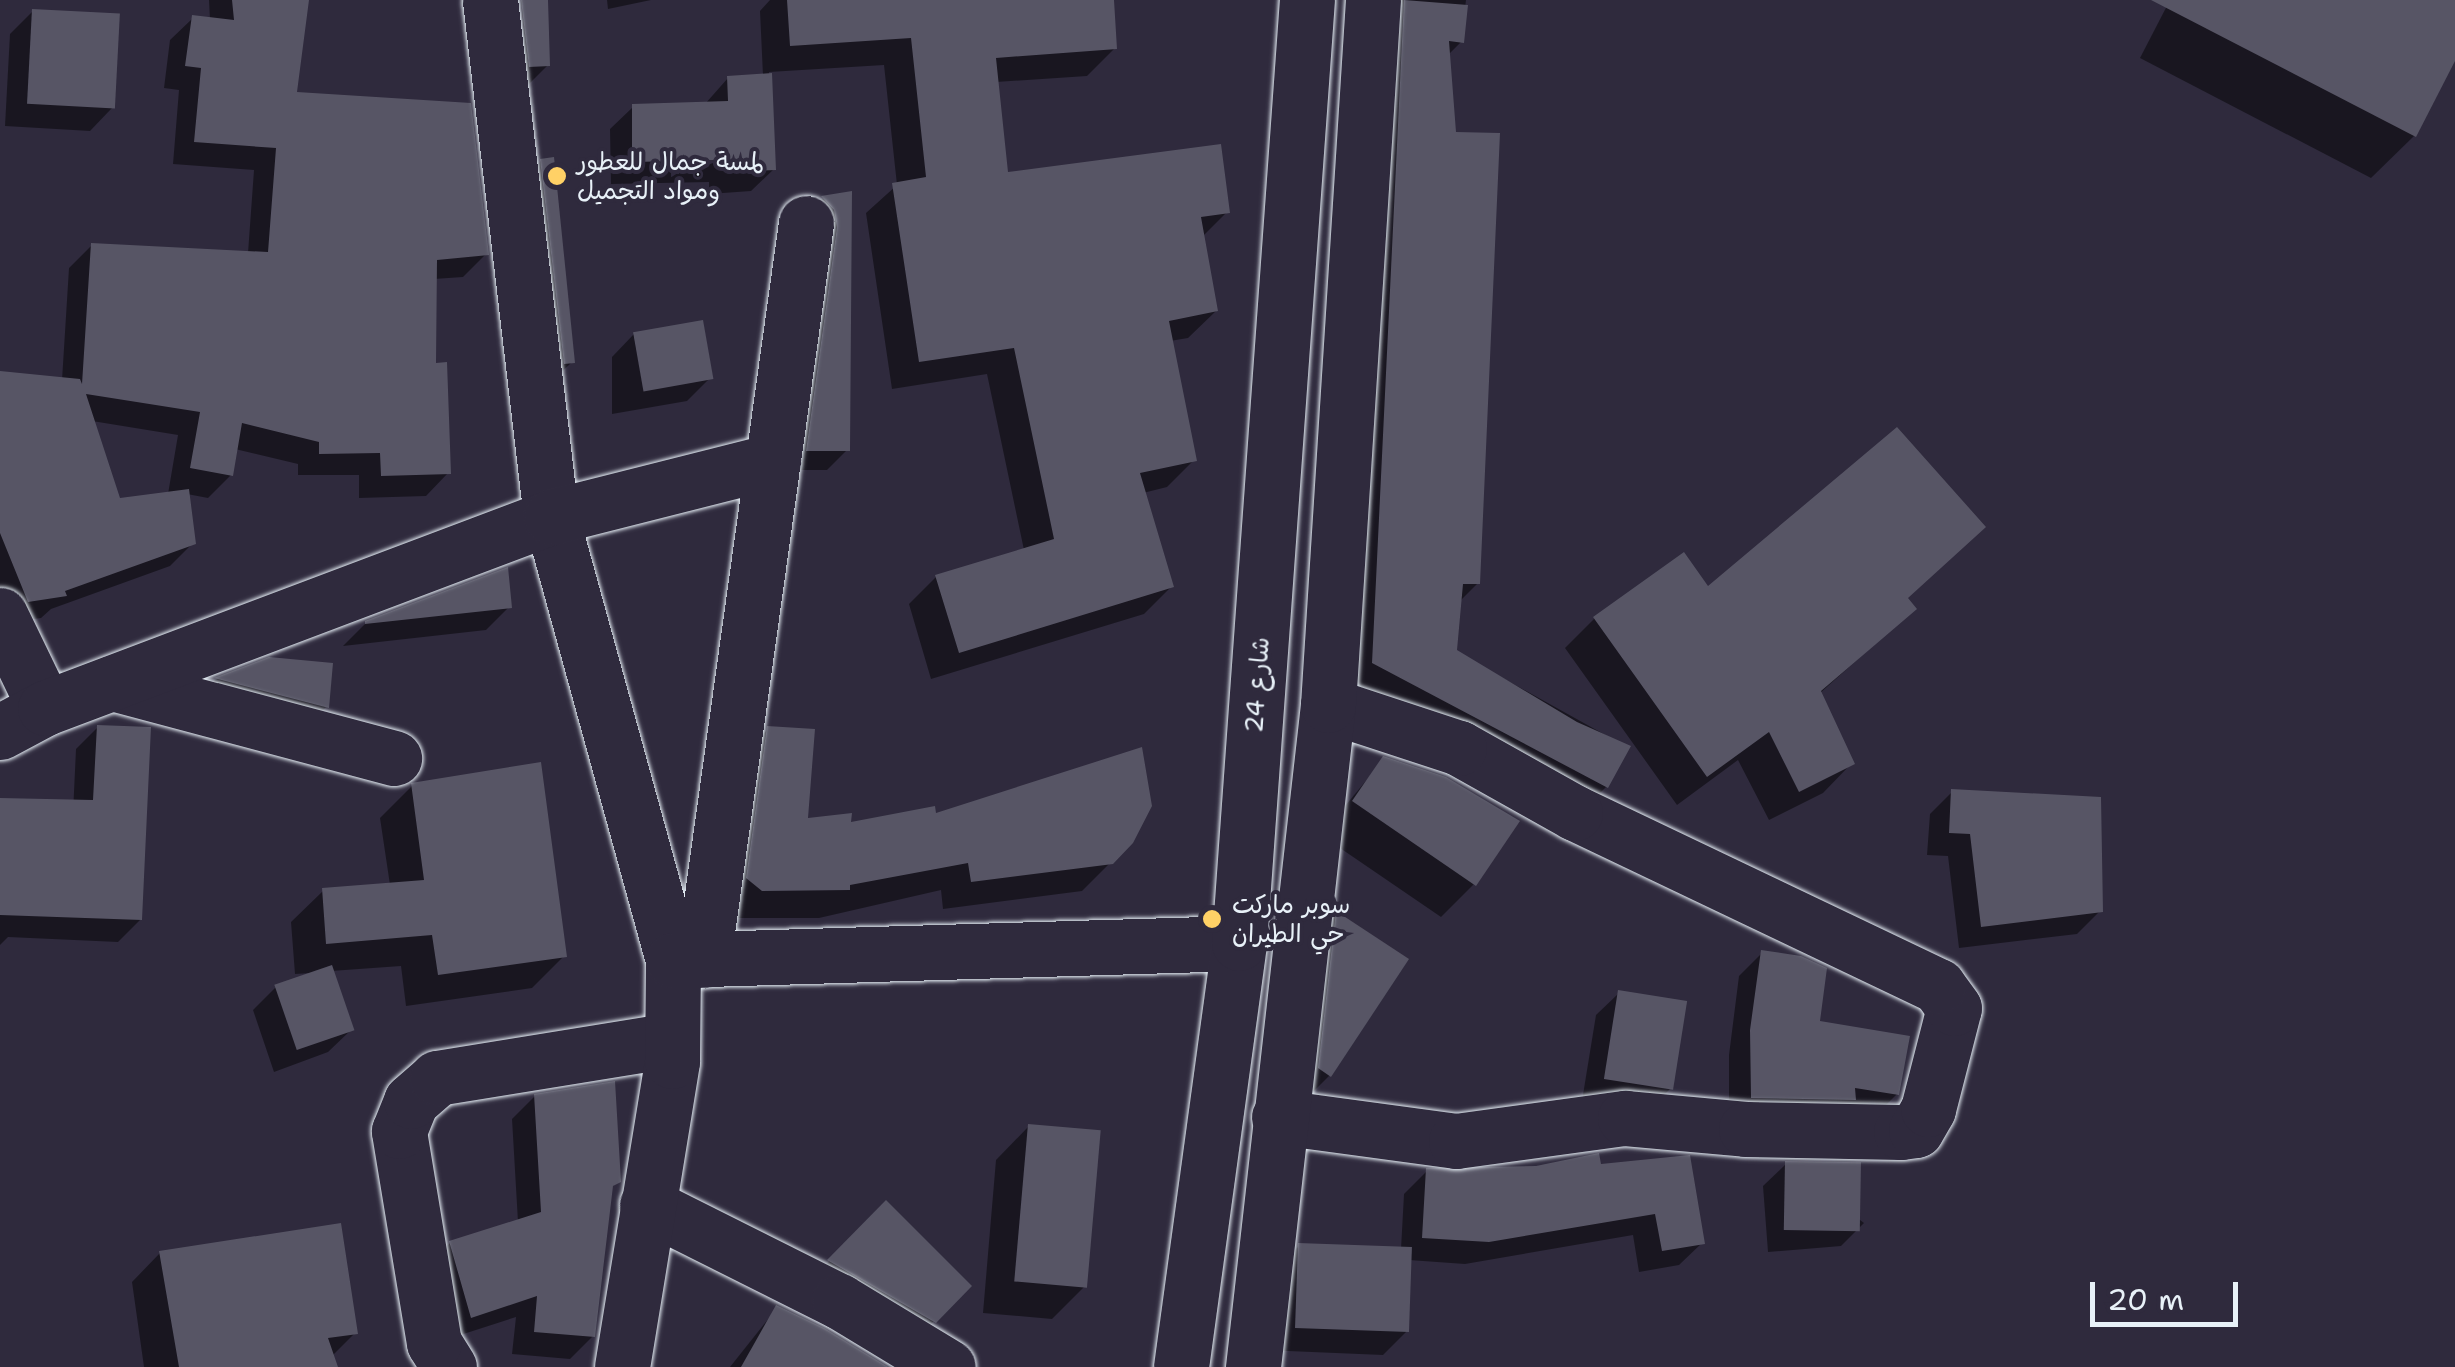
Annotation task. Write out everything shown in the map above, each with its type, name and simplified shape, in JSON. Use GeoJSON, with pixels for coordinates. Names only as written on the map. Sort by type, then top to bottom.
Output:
{"type":"FeatureCollection","features":[{"type":"Feature","properties":{"kind":"street"},"geometry":{"type":"LineString","coordinates":[[490,0],[551,517],[688,960]]}},
{"type":"Feature","properties":{"kind":"street","name":"شارع 24"},"geometry":{"type":"LineString","coordinates":[[1182,1367],[1239,943],[1307,0]]}},
{"type":"Feature","properties":{"kind":"street"},"geometry":{"type":"LineString","coordinates":[[1253,1367],[1328,705],[1372,0]]}},
{"type":"Feature","properties":{"kind":"street"},"geometry":{"type":"LineString","coordinates":[[622,1367],[672,1040],[773,461],[806,223]]}},
{"type":"Feature","properties":{"kind":"street"},"geometry":{"type":"LineString","coordinates":[[0,615],[22,720],[551,517],[773,461]]}},
{"type":"Feature","properties":{"kind":"street"},"geometry":{"type":"LineString","coordinates":[[112,683],[394,758]]}},
{"type":"Feature","properties":{"kind":"street"},"geometry":{"type":"LineString","coordinates":[[1279,1117],[1456,1140],[1624,1118],[1746,1129],[1916,1130],[1928,1110],[1954,1008],[1938,986],[1575,813],[1459,748],[1328,705]]}},
{"type":"Feature","properties":{"kind":"street"},"geometry":{"type":"LineString","coordinates":[[688,960],[1239,943]]}},
{"type":"Feature","properties":{"kind":"street"},"geometry":{"type":"LineString","coordinates":[[448,1367],[434,1343],[399,1131],[411,1101],[437,1078],[672,1040]]}},
{"type":"Feature","properties":{"kind":"street"},"geometry":{"type":"LineString","coordinates":[[646,1205],[838,1301],[948,1367]]}},
{"type":"Feature","properties":{"kind":"building"},"geometry":{"type":"Polygon","coordinates":[[[232,0],[309,0],[297,92],[471,103],[489,255],[437,260],[436,363],[447,362],[451,474],[381,476],[380,453],[319,454],[319,442],[242,423],[233,476],[190,468],[200,412],[86,394],[120,498],[189,489],[196,544],[65,591],[67,596],[28,602],[0,533],[0,371],[80,379],[82,384],[91,243],[268,252],[276,148],[194,142],[201,68],[185,66],[192,15],[234,20],[232,0]]]}},
{"type":"Feature","properties":{"kind":"building"},"geometry":{"type":"Polygon","coordinates":[[[521,0],[548,0],[550,66],[529,67],[521,0]]]}},
{"type":"Feature","properties":{"kind":"building"},"geometry":{"type":"Polygon","coordinates":[[[787,0],[1114,0],[1117,49],[996,58],[1008,172],[1221,144],[1230,213],[1201,217],[1218,311],[1169,321],[1197,461],[1140,473],[1174,587],[959,653],[935,575],[1054,539],[1014,348],[919,362],[892,183],[926,177],[911,38],[790,46],[787,0]]]}},
{"type":"Feature","properties":{"kind":"building"},"geometry":{"type":"Polygon","coordinates":[[[1404,0],[1468,5],[1464,43],[1449,41],[1456,132],[1500,133],[1480,584],[1463,584],[1457,650],[1577,722],[1631,746],[1608,788],[1372,663],[1404,0]]]}},
{"type":"Feature","properties":{"kind":"building"},"geometry":{"type":"Polygon","coordinates":[[[2151,0],[2455,0],[2455,61],[2416,137],[2151,0]]]}},
{"type":"Feature","properties":{"kind":"building"},"geometry":{"type":"Polygon","coordinates":[[[32,9],[120,14],[115,108],[27,104],[32,9]]]}},
{"type":"Feature","properties":{"kind":"building"},"geometry":{"type":"Polygon","coordinates":[[[772,73],[776,170],[731,172],[730,160],[632,162],[632,104],[728,101],[727,76],[772,73]]]}},
{"type":"Feature","properties":{"kind":"building"},"geometry":{"type":"Polygon","coordinates":[[[554,157],[575,363],[564,364],[540,159],[554,157]]]}},
{"type":"Feature","properties":{"kind":"building"},"geometry":{"type":"Polygon","coordinates":[[[852,191],[850,451],[806,451],[837,227],[834,210],[821,196],[852,191]]]}},
{"type":"Feature","properties":{"kind":"building"},"geometry":{"type":"Polygon","coordinates":[[[703,320],[713,379],[643,391],[633,332],[703,320]]]}},
{"type":"Feature","properties":{"kind":"building"},"geometry":{"type":"Polygon","coordinates":[[[1897,427],[1986,527],[1908,598],[1917,609],[1821,691],[1855,764],[1799,792],[1769,732],[1707,777],[1593,617],[1684,552],[1708,586],[1897,427]]]}},
{"type":"Feature","properties":{"kind":"building"},"geometry":{"type":"Polygon","coordinates":[[[508,567],[512,608],[365,624],[365,621],[508,567]]]}},
{"type":"Feature","properties":{"kind":"building"},"geometry":{"type":"Polygon","coordinates":[[[269,657],[333,663],[329,708],[214,678],[269,657]]]}},
{"type":"Feature","properties":{"kind":"building"},"geometry":{"type":"Polygon","coordinates":[[[97,725],[151,727],[142,920],[0,915],[0,798],[93,800],[97,725]]]}},
{"type":"Feature","properties":{"kind":"building"},"geometry":{"type":"Polygon","coordinates":[[[767,726],[815,729],[808,818],[852,813],[851,822],[935,806],[936,813],[1142,747],[1152,806],[1133,843],[1113,864],[971,882],[968,863],[850,885],[850,890],[762,891],[746,878],[767,726]]]}},
{"type":"Feature","properties":{"kind":"building"},"geometry":{"type":"Polygon","coordinates":[[[1383,756],[1446,777],[1520,821],[1476,886],[1352,801],[1383,756]]]}},
{"type":"Feature","properties":{"kind":"building"},"geometry":{"type":"Polygon","coordinates":[[[541,762],[567,957],[438,975],[432,935],[326,944],[322,888],[424,880],[411,783],[541,762]]]}},
{"type":"Feature","properties":{"kind":"building"},"geometry":{"type":"Polygon","coordinates":[[[1951,789],[2101,797],[2103,912],[1981,927],[1970,834],[1949,833],[1951,789]]]}},
{"type":"Feature","properties":{"kind":"building"},"geometry":{"type":"Polygon","coordinates":[[[1336,911],[1409,959],[1331,1077],[1318,1068],[1336,911]]]}},
{"type":"Feature","properties":{"kind":"building"},"geometry":{"type":"Polygon","coordinates":[[[1761,950],[1801,956],[1827,968],[1820,1021],[1910,1036],[1899,1095],[1855,1088],[1856,1100],[1751,1098],[1750,1030],[1761,950]]]}},
{"type":"Feature","properties":{"kind":"building"},"geometry":{"type":"Polygon","coordinates":[[[332,965],[354,1030],[297,1050],[274,985],[332,965]]]}},
{"type":"Feature","properties":{"kind":"building"},"geometry":{"type":"Polygon","coordinates":[[[1618,990],[1687,1001],[1673,1090],[1604,1079],[1618,990]]]}},
{"type":"Feature","properties":{"kind":"building"},"geometry":{"type":"Polygon","coordinates":[[[615,1081],[621,1182],[613,1186],[595,1337],[534,1332],[537,1296],[471,1318],[449,1241],[541,1212],[534,1094],[615,1081]]]}},
{"type":"Feature","properties":{"kind":"building"},"geometry":{"type":"Polygon","coordinates":[[[1028,1124],[1101,1130],[1087,1288],[1014,1281],[1028,1124]]]}},
{"type":"Feature","properties":{"kind":"building"},"geometry":{"type":"Polygon","coordinates":[[[1599,1153],[1601,1164],[1690,1155],[1705,1244],[1662,1251],[1655,1214],[1489,1242],[1422,1238],[1426,1168],[1536,1166],[1599,1153]]]}},
{"type":"Feature","properties":{"kind":"building"},"geometry":{"type":"Polygon","coordinates":[[[1785,1161],[1861,1162],[1860,1231],[1784,1230],[1785,1161]]]}},
{"type":"Feature","properties":{"kind":"building"},"geometry":{"type":"Polygon","coordinates":[[[886,1200],[972,1286],[936,1323],[827,1260],[886,1200]]]}},
{"type":"Feature","properties":{"kind":"building"},"geometry":{"type":"Polygon","coordinates":[[[341,1223],[358,1334],[328,1338],[338,1367],[179,1367],[159,1251],[341,1223]]]}},
{"type":"Feature","properties":{"kind":"building"},"geometry":{"type":"Polygon","coordinates":[[[1298,1243],[1412,1247],[1409,1332],[1295,1328],[1298,1243]]]}},
{"type":"Feature","properties":{"kind":"building"},"geometry":{"type":"Polygon","coordinates":[[[776,1305],[824,1328],[888,1367],[741,1367],[776,1305]]]}},
{"type":"Feature","properties":{"kind":"place","name":"لمسة جمال للعطور ومواد التجميل"},"geometry":{"type":"Point","coordinates":[557,176]}},
{"type":"Feature","properties":{"kind":"place","name":"سوبر ماركت حي الطيران"},"geometry":{"type":"Point","coordinates":[1212,919]}}]}
